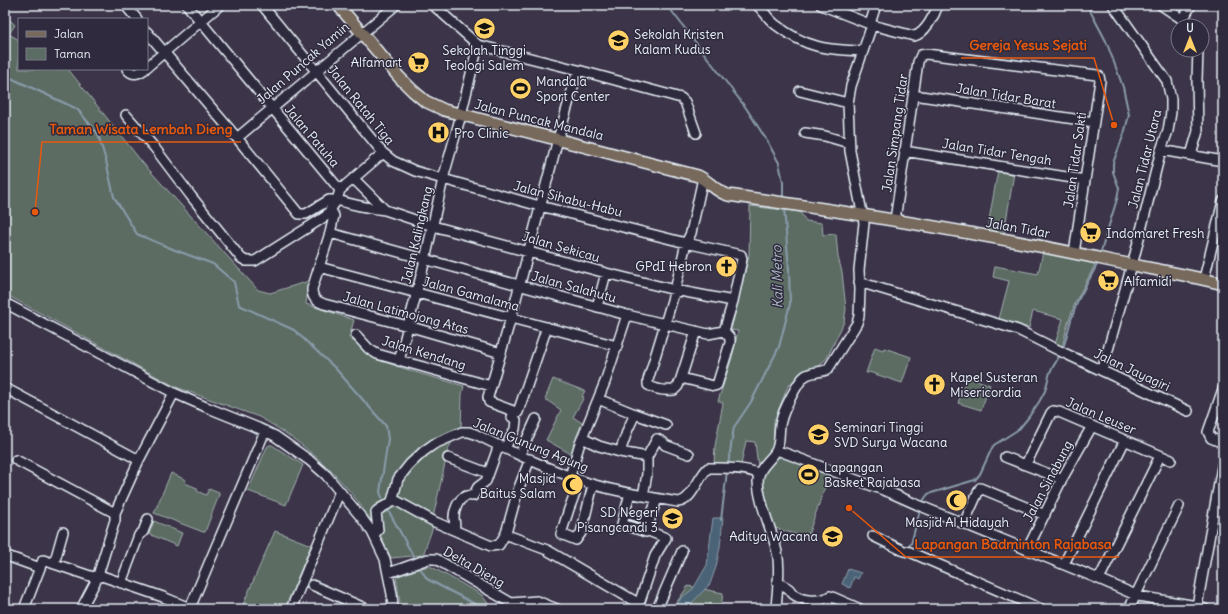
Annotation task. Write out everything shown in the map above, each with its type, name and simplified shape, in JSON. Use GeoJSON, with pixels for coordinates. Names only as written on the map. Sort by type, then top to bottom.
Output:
{"type":"FeatureCollection","features":[{"type":"Feature","properties":{"kind":"main road","name":"Jalan Puncak Yamin"},"geometry":{"type":"LineString","coordinates":[[338,5],[362,34]]}},
{"type":"Feature","properties":{"kind":"main road","name":"Jalan Puncak Mandala"},"geometry":{"type":"LineString","coordinates":[[362,34],[413,91],[425,101],[444,110],[670,168],[703,178],[720,192],[732,196],[807,206]]}},
{"type":"Feature","properties":{"kind":"main road","name":"Jalan Tidar"},"geometry":{"type":"LineString","coordinates":[[807,206],[895,220],[1093,256],[1223,284]]}},
{"type":"Feature","properties":{"kind":"street"},"geometry":{"type":"LineString","coordinates":[[125,5],[136,18]]}},
{"type":"Feature","properties":{"kind":"street","name":"Jalan Patuha"},"geometry":{"type":"LineString","coordinates":[[187,5],[340,190]]}},
{"type":"Feature","properties":{"kind":"street"},"geometry":{"type":"LineString","coordinates":[[148,66],[220,5]]}},
{"type":"Feature","properties":{"kind":"street","name":"Jalan Ratah Tiga"},"geometry":{"type":"LineString","coordinates":[[262,5],[383,153],[393,161],[414,171],[443,179]]}},
{"type":"Feature","properties":{"kind":"street"},"geometry":{"type":"LineString","coordinates":[[362,34],[396,5]]}},
{"type":"Feature","properties":{"kind":"street"},"geometry":{"type":"LineString","coordinates":[[432,5],[478,45],[681,98],[685,102],[696,132]]}},
{"type":"Feature","properties":{"kind":"street"},"geometry":{"type":"LineString","coordinates":[[757,5],[777,26],[808,44],[831,50],[863,51]]}},
{"type":"Feature","properties":{"kind":"street"},"geometry":{"type":"LineString","coordinates":[[821,5],[871,24],[917,36],[924,30],[938,5]]}},
{"type":"Feature","properties":{"kind":"street"},"geometry":{"type":"LineString","coordinates":[[776,609],[778,556],[760,494],[758,480],[759,474],[777,450],[781,421],[793,393],[804,377],[808,374],[828,369],[857,323],[859,316],[859,270],[864,223],[850,151],[848,103],[851,86],[876,5]]}},
{"type":"Feature","properties":{"kind":"street","name":"Jalan Tidar Utara"},"geometry":{"type":"LineString","coordinates":[[1102,371],[1132,264],[1161,150],[1168,131],[1171,106],[1168,86],[1163,74],[1125,24],[1113,5]]}},
{"type":"Feature","properties":{"kind":"street"},"geometry":{"type":"LineString","coordinates":[[1160,5],[1179,18]]}},
{"type":"Feature","properties":{"kind":"street"},"geometry":{"type":"LineString","coordinates":[[1187,18],[1191,5]]}},
{"type":"Feature","properties":{"kind":"street"},"geometry":{"type":"LineString","coordinates":[[148,33],[299,214],[306,214],[329,200],[332,200],[334,204],[334,216],[319,267]]}},
{"type":"Feature","properties":{"kind":"street","name":"Jalan Puncak Yamin"},"geometry":{"type":"LineString","coordinates":[[237,138],[362,34]]}},
{"type":"Feature","properties":{"kind":"street","name":"Jalan Kalingkang"},"geometry":{"type":"LineString","coordinates":[[398,360],[426,260],[443,179],[461,115],[478,45]]}},
{"type":"Feature","properties":{"kind":"street","name":"Jalan Simpang Tidar"},"geometry":{"type":"LineString","coordinates":[[895,220],[904,151],[919,59],[922,55],[926,54],[1094,74]]}},
{"type":"Feature","properties":{"kind":"street"},"geometry":{"type":"LineString","coordinates":[[1191,156],[1198,131],[1198,58]]}},
{"type":"Feature","properties":{"kind":"street"},"geometry":{"type":"LineString","coordinates":[[127,70],[135,74],[144,70]]}},
{"type":"Feature","properties":{"kind":"street"},"geometry":{"type":"LineString","coordinates":[[547,327],[518,412],[489,402],[488,397],[511,318],[558,139],[578,70]]}},
{"type":"Feature","properties":{"kind":"street","name":"Jalan Tidar Sakti"},"geometry":{"type":"LineString","coordinates":[[1074,253],[1100,81],[1099,76],[1094,74]]}},
{"type":"Feature","properties":{"kind":"street"},"geometry":{"type":"LineString","coordinates":[[800,91],[848,103]]}},
{"type":"Feature","properties":{"kind":"street","name":"Jalan Tidar Barat"},"geometry":{"type":"LineString","coordinates":[[914,95],[1094,122]]}},
{"type":"Feature","properties":{"kind":"street"},"geometry":{"type":"LineString","coordinates":[[126,115],[154,147],[191,196],[241,258],[246,262],[255,261],[321,220],[334,204],[340,190],[383,153]]}},
{"type":"Feature","properties":{"kind":"street"},"geometry":{"type":"LineString","coordinates":[[805,133],[825,136],[849,143]]}},
{"type":"Feature","properties":{"kind":"street"},"geometry":{"type":"LineString","coordinates":[[1161,150],[1223,161]]}},
{"type":"Feature","properties":{"kind":"street","name":"Jalan Tidar Tengah"},"geometry":{"type":"LineString","coordinates":[[904,151],[1085,180]]}},
{"type":"Feature","properties":{"kind":"street"},"geometry":{"type":"LineString","coordinates":[[354,178],[385,210]]}},
{"type":"Feature","properties":{"kind":"street"},"geometry":{"type":"LineString","coordinates":[[696,331],[678,386],[674,390],[654,388],[648,385],[647,382],[666,324],[703,178]]}},
{"type":"Feature","properties":{"kind":"street","name":"Jalan Sihabu-Habu"},"geometry":{"type":"LineString","coordinates":[[443,179],[686,243],[742,255],[733,301]]}},
{"type":"Feature","properties":{"kind":"street"},"geometry":{"type":"LineString","coordinates":[[1204,279],[1223,201]]}},
{"type":"Feature","properties":{"kind":"street","name":"Jalan Sekicau"},"geometry":{"type":"LineString","coordinates":[[334,204],[352,204],[385,210],[433,226],[606,273],[675,290],[733,301]]}},
{"type":"Feature","properties":{"kind":"street","name":"Jalan Salahutu"},"geometry":{"type":"LineString","coordinates":[[330,233],[627,315],[708,334],[724,331]]}},
{"type":"Feature","properties":{"kind":"street","name":"Jalan Latimojong Atas"},"geometry":{"type":"LineString","coordinates":[[319,267],[312,289],[314,299],[318,302],[501,353]]}},
{"type":"Feature","properties":{"kind":"street","name":"Jalan Gamalama"},"geometry":{"type":"LineString","coordinates":[[319,267],[617,346]]}},
{"type":"Feature","properties":{"kind":"street"},"geometry":{"type":"LineString","coordinates":[[597,307],[606,273]]}},
{"type":"Feature","properties":{"kind":"street","name":"Jalan Jayagiri"},"geometry":{"type":"LineString","coordinates":[[860,282],[1013,328],[1188,411]]}},
{"type":"Feature","properties":{"kind":"street"},"geometry":{"type":"LineString","coordinates":[[681,378],[713,386],[717,385],[730,343],[729,336],[724,331],[733,301]]}},
{"type":"Feature","properties":{"kind":"street"},"geometry":{"type":"LineString","coordinates":[[6,305],[174,393],[265,431],[280,439],[309,460],[326,475],[340,491],[374,535],[385,559],[393,609]]}},
{"type":"Feature","properties":{"kind":"street"},"geometry":{"type":"LineString","coordinates":[[570,476],[582,438],[598,399],[627,315]]}},
{"type":"Feature","properties":{"kind":"street","name":"Jalan Kendang"},"geometry":{"type":"LineString","coordinates":[[356,336],[369,349],[377,354],[491,386]]}},
{"type":"Feature","properties":{"kind":"street"},"geometry":{"type":"LineString","coordinates":[[5,388],[139,460]]}},
{"type":"Feature","properties":{"kind":"street"},"geometry":{"type":"LineString","coordinates":[[1223,389],[1208,432],[1211,438],[1223,443]]}},
{"type":"Feature","properties":{"kind":"street"},"geometry":{"type":"LineString","coordinates":[[82,609],[99,575],[115,520],[115,513],[139,460],[174,393]]}},
{"type":"Feature","properties":{"kind":"street"},"geometry":{"type":"LineString","coordinates":[[598,399],[666,425]]}},
{"type":"Feature","properties":{"kind":"street","name":"Jalan Leuser"},"geometry":{"type":"LineString","coordinates":[[1026,464],[1051,413],[1054,411],[1171,460]]}},
{"type":"Feature","properties":{"kind":"street"},"geometry":{"type":"LineString","coordinates":[[620,452],[635,414]]}},
{"type":"Feature","properties":{"kind":"street"},"geometry":{"type":"LineString","coordinates":[[454,530],[456,523],[454,518],[456,506],[465,496],[475,494],[478,487],[486,481],[488,473],[502,446],[516,425],[516,420],[512,417]]}},
{"type":"Feature","properties":{"kind":"street"},"geometry":{"type":"LineString","coordinates":[[520,454],[536,418]]}},
{"type":"Feature","properties":{"kind":"street","name":"Jalan Sinabung"},"geometry":{"type":"LineString","coordinates":[[1027,550],[1062,479],[1092,426]]}},
{"type":"Feature","properties":{"kind":"street"},"geometry":{"type":"LineString","coordinates":[[24,609],[43,560],[93,577],[99,575],[163,597],[191,609],[265,431]]}},
{"type":"Feature","properties":{"kind":"street","name":"Jalan Gunung Agung"},"geometry":{"type":"LineString","coordinates":[[393,497],[398,479],[405,469],[417,457],[434,444],[462,432],[469,432],[580,481],[643,496],[678,502],[682,502],[694,490],[708,468],[741,469],[754,471],[759,474]]}},
{"type":"Feature","properties":{"kind":"street"},"geometry":{"type":"LineString","coordinates":[[582,438],[599,446],[647,458]]}},
{"type":"Feature","properties":{"kind":"street"},"geometry":{"type":"LineString","coordinates":[[643,496],[646,479],[647,458],[657,440],[663,442],[665,445],[689,454]]}},
{"type":"Feature","properties":{"kind":"street"},"geometry":{"type":"LineString","coordinates":[[1064,564],[1125,440]]}},
{"type":"Feature","properties":{"kind":"street"},"geometry":{"type":"LineString","coordinates":[[777,450],[891,492],[921,506],[1064,564],[1135,595],[1201,608],[1223,461]]}},
{"type":"Feature","properties":{"kind":"street"},"geometry":{"type":"LineString","coordinates":[[1099,579],[1160,456]]}},
{"type":"Feature","properties":{"kind":"street"},"geometry":{"type":"LineString","coordinates":[[1005,457],[1062,479]]}},
{"type":"Feature","properties":{"kind":"street"},"geometry":{"type":"LineString","coordinates":[[448,458],[488,473]]}},
{"type":"Feature","properties":{"kind":"street"},"geometry":{"type":"LineString","coordinates":[[374,535],[378,530],[376,512],[393,497],[435,522],[493,547],[498,545],[506,533],[518,490],[530,459]]}},
{"type":"Feature","properties":{"kind":"street"},"geometry":{"type":"LineString","coordinates":[[16,460],[115,513]]}},
{"type":"Feature","properties":{"kind":"street"},"geometry":{"type":"LineString","coordinates":[[575,493],[561,534],[576,540],[581,533],[593,484]]}},
{"type":"Feature","properties":{"kind":"street"},"geometry":{"type":"LineString","coordinates":[[964,523],[980,488],[1045,514]]}},
{"type":"Feature","properties":{"kind":"street"},"geometry":{"type":"LineString","coordinates":[[290,609],[340,491]]}},
{"type":"Feature","properties":{"kind":"street"},"geometry":{"type":"LineString","coordinates":[[506,533],[510,536],[547,550],[638,602],[655,556],[666,538],[646,530],[646,532],[622,524],[630,493]]}},
{"type":"Feature","properties":{"kind":"street"},"geometry":{"type":"LineString","coordinates":[[646,530],[657,499]]}},
{"type":"Feature","properties":{"kind":"street"},"geometry":{"type":"LineString","coordinates":[[1129,609],[1179,506]]}},
{"type":"Feature","properties":{"kind":"street"},"geometry":{"type":"LineString","coordinates":[[625,513],[650,520]]}},
{"type":"Feature","properties":{"kind":"street"},"geometry":{"type":"LineString","coordinates":[[121,583],[139,536],[143,532],[148,519]]}},
{"type":"Feature","properties":{"kind":"street"},"geometry":{"type":"LineString","coordinates":[[54,564],[63,532]]}},
{"type":"Feature","properties":{"kind":"street"},"geometry":{"type":"LineString","coordinates":[[873,536],[896,548],[910,552],[1041,609]]}},
{"type":"Feature","properties":{"kind":"street"},"geometry":{"type":"LineString","coordinates":[[657,609],[682,551]]}},
{"type":"Feature","properties":{"kind":"street"},"geometry":{"type":"LineString","coordinates":[[7,556],[40,568]]}},
{"type":"Feature","properties":{"kind":"street","name":"Delta Dieng"},"geometry":{"type":"LineString","coordinates":[[388,573],[431,558],[439,560],[512,606],[537,600],[557,609]]}},
{"type":"Feature","properties":{"kind":"street"},"geometry":{"type":"LineString","coordinates":[[777,583],[788,588],[793,594],[803,599],[814,601],[830,596],[860,609]]}},
{"type":"Feature","properties":{"kind":"street"},"geometry":{"type":"LineString","coordinates":[[312,585],[367,609]]}},
{"type":"Feature","properties":{"kind":"green space"},"geometry":{"type":"Polygon","coordinates":[[[5,15],[15,25],[9,34],[18,39],[18,70],[69,70],[142,162],[258,290],[270,293],[309,281],[306,304],[354,320],[349,338],[378,360],[464,386],[462,394],[461,431],[434,441],[416,452],[403,467],[393,487],[397,490],[401,478],[426,451],[454,437],[448,450],[432,522],[434,524],[423,555],[391,558],[377,529],[351,493],[338,478],[309,451],[276,427],[259,417],[176,387],[5,294],[5,15]]]}},
{"type":"Feature","properties":{"kind":"green space"},"geometry":{"type":"Polygon","coordinates":[[[998,170],[1014,173],[1004,234],[987,231],[998,170]]]}},
{"type":"Feature","properties":{"kind":"green space"},"geometry":{"type":"Polygon","coordinates":[[[750,206],[800,212],[806,221],[822,223],[823,235],[836,234],[846,309],[844,322],[828,356],[818,368],[802,372],[788,386],[774,421],[774,439],[772,450],[760,467],[758,466],[755,442],[746,441],[741,465],[714,464],[715,446],[723,403],[718,401],[732,358],[738,331],[731,330],[749,255],[750,206]]]}},
{"type":"Feature","properties":{"kind":"green space"},"geometry":{"type":"Polygon","coordinates":[[[1043,252],[1096,263],[1075,303],[1067,326],[1062,348],[1055,344],[1063,319],[1033,311],[1029,328],[999,319],[1009,281],[993,277],[995,266],[1038,274],[1043,252]]]}},
{"type":"Feature","properties":{"kind":"green space"},"geometry":{"type":"Polygon","coordinates":[[[875,347],[883,350],[884,348],[911,357],[902,383],[869,372],[866,373],[875,347]]]}},
{"type":"Feature","properties":{"kind":"green space"},"geometry":{"type":"Polygon","coordinates":[[[967,376],[990,385],[981,410],[958,403],[967,376]]]}},
{"type":"Feature","properties":{"kind":"green space"},"geometry":{"type":"Polygon","coordinates":[[[553,379],[585,391],[582,396],[584,397],[573,417],[585,425],[573,455],[546,440],[561,410],[545,399],[553,379]]]}},
{"type":"Feature","properties":{"kind":"green space"},"geometry":{"type":"Polygon","coordinates":[[[269,445],[272,445],[303,465],[286,505],[248,491],[269,445]]]}},
{"type":"Feature","properties":{"kind":"green space"},"geometry":{"type":"Polygon","coordinates":[[[778,453],[830,473],[807,538],[772,527],[762,482],[765,473],[778,453]]]}},
{"type":"Feature","properties":{"kind":"green space"},"geometry":{"type":"Polygon","coordinates":[[[171,473],[186,480],[185,483],[197,488],[197,491],[206,495],[209,489],[219,493],[205,532],[154,513],[171,473]]]}},
{"type":"Feature","properties":{"kind":"green space"},"geometry":{"type":"Polygon","coordinates":[[[154,521],[182,533],[177,546],[149,534],[154,521]]]}},
{"type":"Feature","properties":{"kind":"green space"},"geometry":{"type":"Polygon","coordinates":[[[275,531],[311,545],[285,609],[241,609],[275,531]]]}},
{"type":"Feature","properties":{"kind":"green space"},"geometry":{"type":"Polygon","coordinates":[[[430,566],[482,595],[492,609],[401,609],[396,577],[430,566]]]}},
{"type":"Feature","properties":{"kind":"green space"},"geometry":{"type":"Polygon","coordinates":[[[688,586],[723,593],[721,609],[672,609],[688,586]]]}},
{"type":"Feature","properties":{"kind":"water"},"geometry":{"type":"Polygon","coordinates":[[[713,518],[723,518],[720,547],[716,567],[710,584],[686,609],[674,609],[681,598],[693,589],[707,565],[713,518]]]}},
{"type":"Feature","properties":{"kind":"water"},"geometry":{"type":"Polygon","coordinates":[[[848,569],[861,573],[858,579],[854,577],[850,588],[842,584],[848,569]]]}},
{"type":"Feature","properties":{"kind":"waterway","name":"Kali Metro"},"geometry":{"type":"LineString","coordinates":[[667,5],[746,108],[766,139],[779,163],[783,182],[783,199]]}},
{"type":"Feature","properties":{"kind":"waterway"},"geometry":{"type":"LineString","coordinates":[[1087,5],[1106,41],[1123,87],[1129,115],[1124,134],[1113,163],[1113,172],[1119,188],[1100,255]]}},
{"type":"Feature","properties":{"kind":"waterway"},"geometry":{"type":"LineString","coordinates":[[5,73],[13,79],[77,109],[98,134],[114,197],[137,234],[213,264],[234,282],[239,305],[294,330],[335,368],[386,426],[388,439],[380,492],[384,503]]}},
{"type":"Feature","properties":{"kind":"waterway","name":"Kali Metro"},"geometry":{"type":"LineString","coordinates":[[728,465],[734,427],[751,402],[779,347],[790,304],[784,207]]}},
{"type":"Feature","properties":{"kind":"waterway"},"geometry":{"type":"LineString","coordinates":[[1063,349],[1078,300],[1098,263]]}},
{"type":"Feature","properties":{"kind":"waterway"},"geometry":{"type":"LineString","coordinates":[[922,504],[928,494],[975,480],[980,474],[994,445],[1019,429],[1039,402],[1045,391],[1050,372],[1060,355]]}},
{"type":"Feature","properties":{"kind":"waterway","name":"Kali Metro"},"geometry":{"type":"LineString","coordinates":[[721,520],[727,471]]}},
{"type":"Feature","properties":{"kind":"waterway"},"geometry":{"type":"LineString","coordinates":[[387,508],[416,561]]}},
{"type":"Feature","properties":{"kind":"waterway"},"geometry":{"type":"LineString","coordinates":[[906,547],[911,544],[920,510]]}},
{"type":"Feature","properties":{"kind":"waterway"},"geometry":{"type":"LineString","coordinates":[[881,548],[890,548]]}},
{"type":"Feature","properties":{"kind":"waterway"},"geometry":{"type":"LineString","coordinates":[[419,566],[427,579],[473,603],[479,609]]}},
{"type":"Feature","properties":{"kind":"place","name":"Sekolah Tinggi Teologi Salem"},"geometry":{"type":"Point","coordinates":[484,28]}},
{"type":"Feature","properties":{"kind":"place","name":"Sekolah Kristen Kalam Kudus"},"geometry":{"type":"Point","coordinates":[618,41]}},
{"type":"Feature","properties":{"kind":"place","name":"Alfamart"},"geometry":{"type":"Point","coordinates":[418,62]}},
{"type":"Feature","properties":{"kind":"place","name":"Mandala Sport Center"},"geometry":{"type":"Point","coordinates":[520,88]}},
{"type":"Feature","properties":{"kind":"place","name":"Gereja Yesus Sejati"},"geometry":{"type":"Point","coordinates":[1114,125]}},
{"type":"Feature","properties":{"kind":"place","name":"Pro Clinic"},"geometry":{"type":"Point","coordinates":[439,133]}},
{"type":"Feature","properties":{"kind":"place","name":"Taman Wisata Lembah Dieng"},"geometry":{"type":"Point","coordinates":[35,212]}},
{"type":"Feature","properties":{"kind":"place","name":"Indomaret Fresh"},"geometry":{"type":"Point","coordinates":[1091,233]}},
{"type":"Feature","properties":{"kind":"place","name":"GPdI Hebron"},"geometry":{"type":"Point","coordinates":[727,266]}},
{"type":"Feature","properties":{"kind":"place","name":"Alfamidi"},"geometry":{"type":"Point","coordinates":[1108,281]}},
{"type":"Feature","properties":{"kind":"place","name":"Kapel Susteran Misericordia"},"geometry":{"type":"Point","coordinates":[934,384]}},
{"type":"Feature","properties":{"kind":"place","name":"Seminari Tinggi SVD Surya Wacana"},"geometry":{"type":"Point","coordinates":[818,434]}},
{"type":"Feature","properties":{"kind":"place","name":"Lapangan Basket Rajabasa"},"geometry":{"type":"Point","coordinates":[808,474]}},
{"type":"Feature","properties":{"kind":"place","name":"Masjid Baitus Salam"},"geometry":{"type":"Point","coordinates":[572,485]}},
{"type":"Feature","properties":{"kind":"place","name":"Masjid Al Hidayah"},"geometry":{"type":"Point","coordinates":[957,500]}},
{"type":"Feature","properties":{"kind":"place","name":"Lapangan Badminton Rajabasa"},"geometry":{"type":"Point","coordinates":[849,508]}},
{"type":"Feature","properties":{"kind":"place","name":"SD Negeri Pisangcandi 3"},"geometry":{"type":"Point","coordinates":[673,519]}},
{"type":"Feature","properties":{"kind":"place","name":"Aditya Wacana"},"geometry":{"type":"Point","coordinates":[833,536]}}]}
